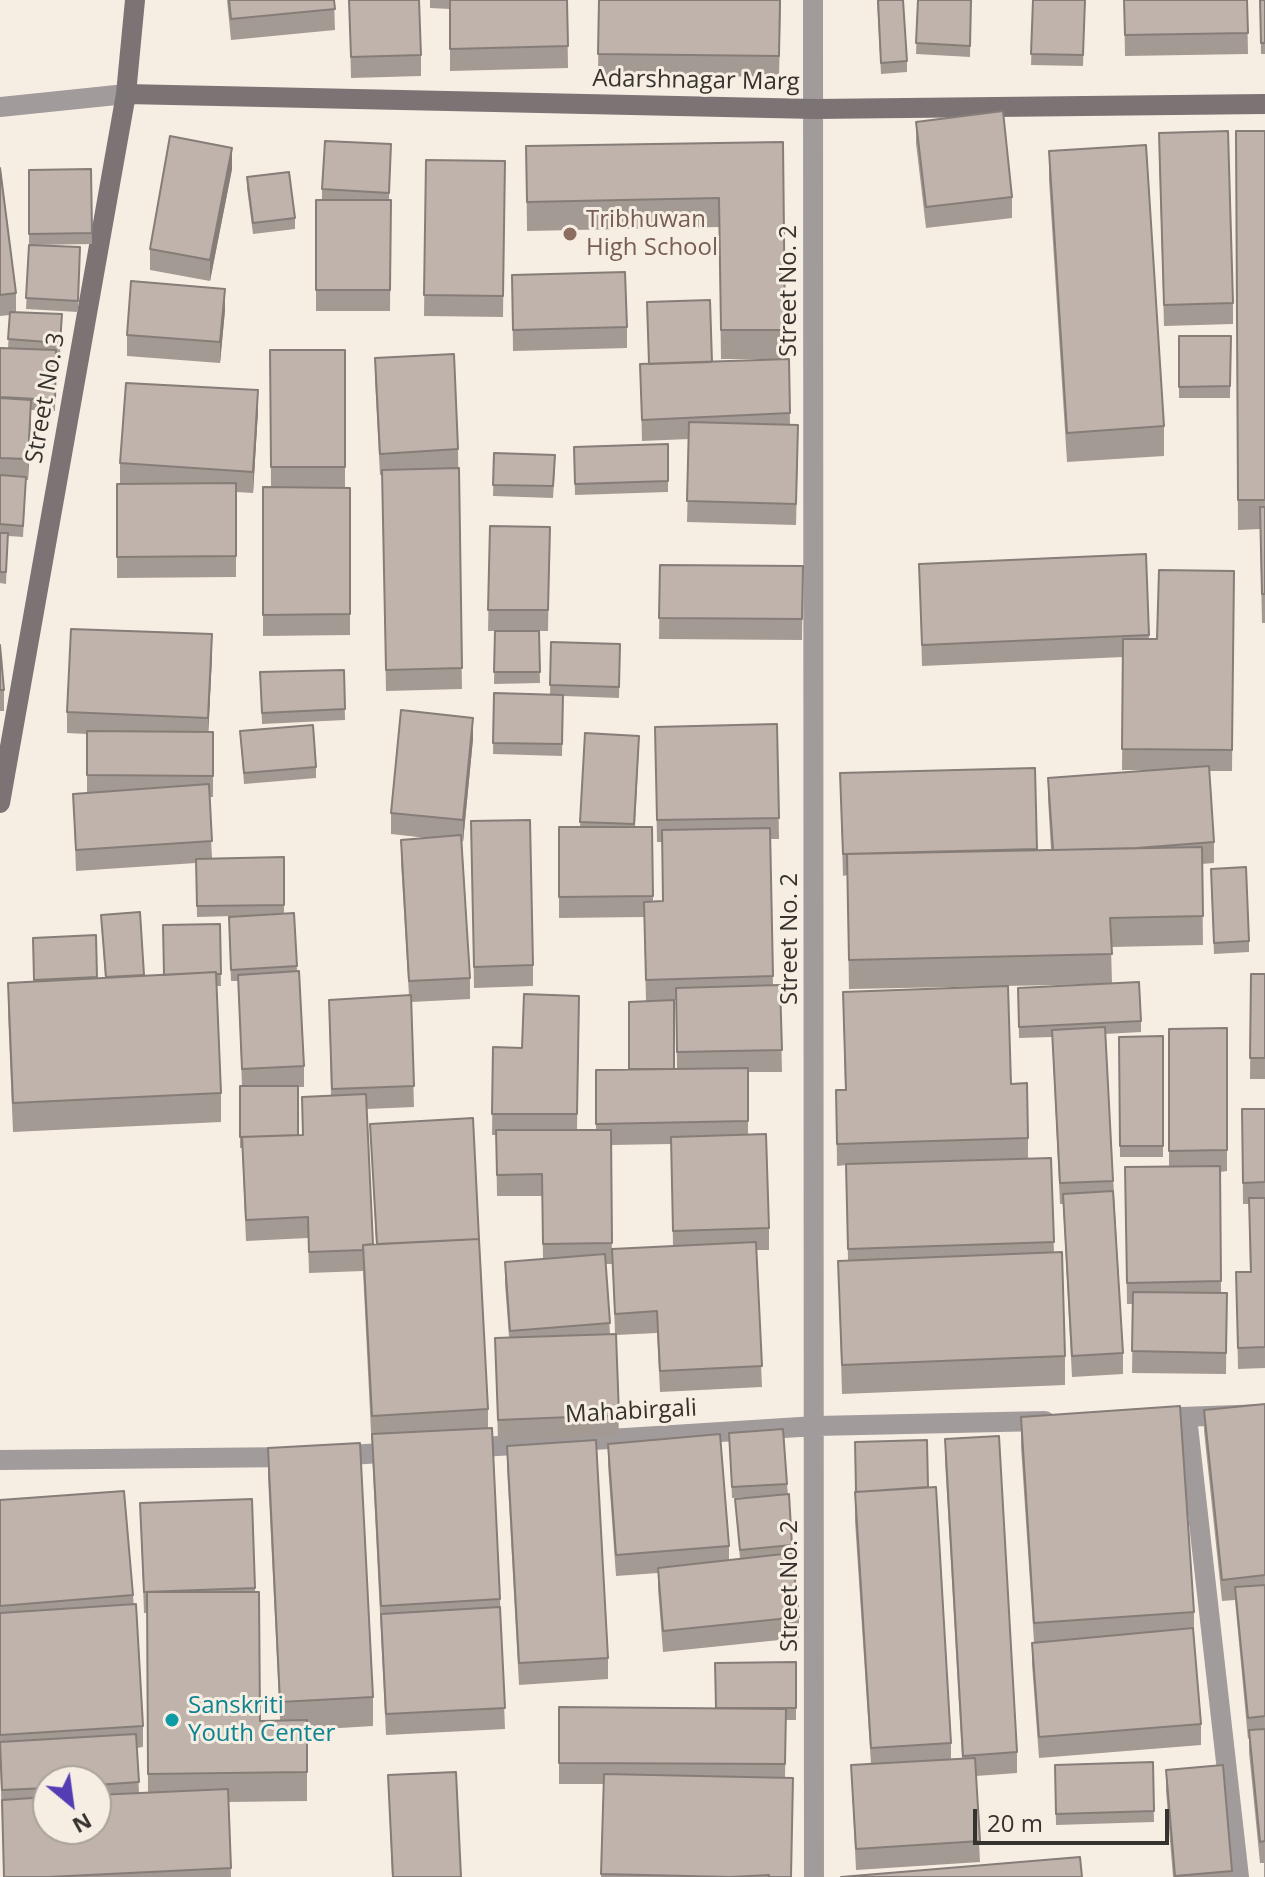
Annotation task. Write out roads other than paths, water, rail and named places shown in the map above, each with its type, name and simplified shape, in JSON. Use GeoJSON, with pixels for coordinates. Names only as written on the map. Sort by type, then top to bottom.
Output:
{"type":"FeatureCollection","features":[{"type":"Feature","properties":{"kind":"street","name":"Street No. 3"},"geometry":{"type":"LineString","coordinates":[[0,803],[126,94],[135,0]]}},
{"type":"Feature","properties":{"kind":"street","name":"Street No. 2"},"geometry":{"type":"LineString","coordinates":[[813,0],[814,1877]]}},
{"type":"Feature","properties":{"kind":"street"},"geometry":{"type":"LineString","coordinates":[[0,107],[126,94]]}},
{"type":"Feature","properties":{"kind":"street","name":"Adarshnagar Marg"},"geometry":{"type":"LineString","coordinates":[[126,94],[815,109],[1265,104]]}},
{"type":"Feature","properties":{"kind":"street"},"geometry":{"type":"LineString","coordinates":[[1125,1419],[1265,1414]]}},
{"type":"Feature","properties":{"kind":"street"},"geometry":{"type":"LineString","coordinates":[[1187,1417],[1239,1877]]}},
{"type":"Feature","properties":{"kind":"street","name":"Mahabirgali"},"geometry":{"type":"LineString","coordinates":[[443,1449],[816,1426],[1063,1420]]}},
{"type":"Feature","properties":{"kind":"street"},"geometry":{"type":"LineString","coordinates":[[0,1460],[318,1457],[412,1451]]}},
{"type":"Feature","properties":{"kind":"place","name":"Tribhuwan High School"},"geometry":{"type":"Point","coordinates":[570,234]}},
{"type":"Feature","properties":{"kind":"place","name":"Sanskriti Youth Center"},"geometry":{"type":"Point","coordinates":[172,1720]}}]}
